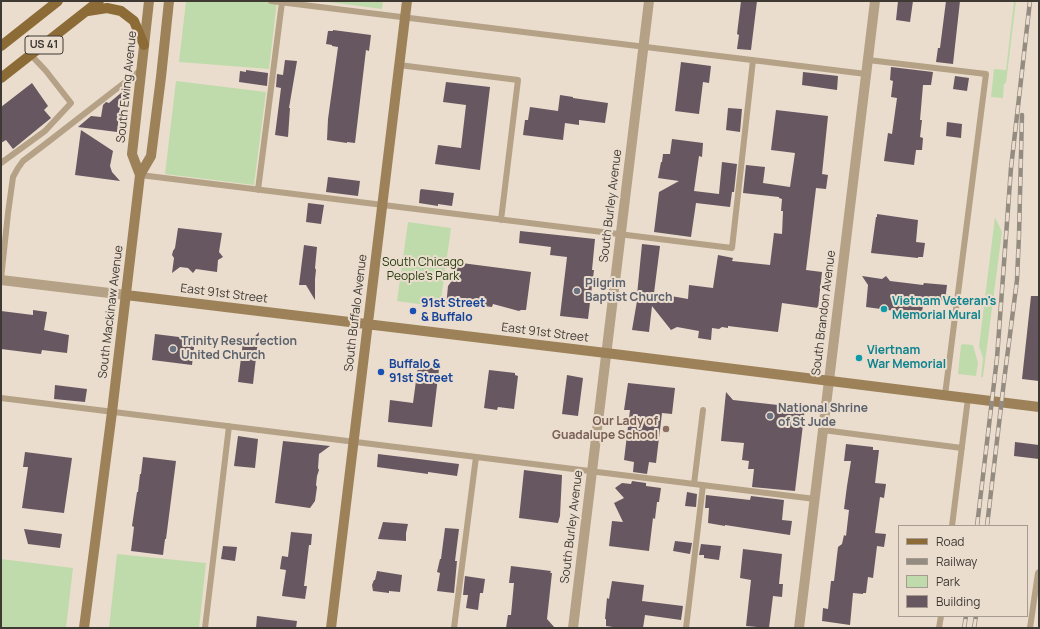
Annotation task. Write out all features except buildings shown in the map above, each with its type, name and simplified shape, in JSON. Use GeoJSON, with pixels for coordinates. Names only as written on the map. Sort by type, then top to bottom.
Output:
{"type":"FeatureCollection","features":[{"type":"Feature","properties":{"kind":"main road","name":"US 41"},"geometry":{"type":"LineString","coordinates":[[1,46],[58,1]]}},
{"type":"Feature","properties":{"kind":"main road","name":"US 41"},"geometry":{"type":"LineString","coordinates":[[1,78],[99,1]]}},
{"type":"Feature","properties":{"kind":"main road"},"geometry":{"type":"LineString","coordinates":[[86,11],[107,8],[121,11],[134,20],[144,44]]}},
{"type":"Feature","properties":{"kind":"street","name":"South Ewing Avenue"},"geometry":{"type":"LineString","coordinates":[[140,175],[132,154],[149,1]]}},
{"type":"Feature","properties":{"kind":"street","name":"South Mackinaw Avenue"},"geometry":{"type":"LineString","coordinates":[[84,628],[112,412],[140,175],[151,156],[169,1]]}},
{"type":"Feature","properties":{"kind":"street","name":"South Buffalo Avenue"},"geometry":{"type":"LineString","coordinates":[[331,628],[407,1]]}},
{"type":"Feature","properties":{"kind":"street","name":"South Burley Avenue"},"geometry":{"type":"LineString","coordinates":[[573,628],[649,1]]}},
{"type":"Feature","properties":{"kind":"street","name":"South Brandon Avenue"},"geometry":{"type":"LineString","coordinates":[[799,628],[875,1]]}},
{"type":"Feature","properties":{"kind":"street","name":"East 91st Street"},"geometry":{"type":"LineString","coordinates":[[1,280],[1039,407]]}},
{"type":"Feature","properties":{"kind":"lane"},"geometry":{"type":"LineString","coordinates":[[271,1],[866,74]]}},
{"type":"Feature","properties":{"kind":"lane"},"geometry":{"type":"LineString","coordinates":[[258,190],[282,2]]}},
{"type":"Feature","properties":{"kind":"lane"},"geometry":{"type":"LineString","coordinates":[[1,163],[45,131],[70,103],[46,71],[31,55]]}},
{"type":"Feature","properties":{"kind":"lane"},"geometry":{"type":"LineString","coordinates":[[140,175],[732,248],[753,60]]}},
{"type":"Feature","properties":{"kind":"lane"},"geometry":{"type":"LineString","coordinates":[[868,60],[986,74],[945,395]]}},
{"type":"Feature","properties":{"kind":"lane"},"geometry":{"type":"LineString","coordinates":[[399,65],[518,80],[501,220]]}},
{"type":"Feature","properties":{"kind":"lane"},"geometry":{"type":"LineString","coordinates":[[1,280],[13,177],[18,168],[23,161],[142,69]]}},
{"type":"Feature","properties":{"kind":"lane"},"geometry":{"type":"LineString","coordinates":[[1,398],[814,499]]}},
{"type":"Feature","properties":{"kind":"lane"},"geometry":{"type":"LineString","coordinates":[[952,525],[968,398]]}},
{"type":"Feature","properties":{"kind":"lane"},"geometry":{"type":"LineString","coordinates":[[694,484],[703,410]]}},
{"type":"Feature","properties":{"kind":"lane"},"geometry":{"type":"LineString","coordinates":[[205,628],[229,426]]}},
{"type":"Feature","properties":{"kind":"lane"},"geometry":{"type":"LineString","coordinates":[[823,430],[962,448]]}},
{"type":"Feature","properties":{"kind":"lane"},"geometry":{"type":"LineString","coordinates":[[454,628],[476,457]]}},
{"type":"Feature","properties":{"kind":"lane"},"geometry":{"type":"LineString","coordinates":[[686,628],[703,485]]}},
{"type":"Feature","properties":{"kind":"lane"},"geometry":{"type":"LineString","coordinates":[[1030,628],[1039,572]]}},
{"type":"Feature","properties":{"kind":"lane"},"geometry":{"type":"LineString","coordinates":[[939,628],[941,617]]}},
{"type":"Feature","properties":{"kind":"green space"},"geometry":{"type":"Polygon","coordinates":[[[186,1],[277,1],[269,69],[179,62],[186,1]]]}},
{"type":"Feature","properties":{"kind":"green space"},"geometry":{"type":"Polygon","coordinates":[[[321,1],[383,1],[382,9],[321,1]]]}},
{"type":"Feature","properties":{"kind":"green space"},"geometry":{"type":"Polygon","coordinates":[[[1014,1],[1016,1],[1003,98],[991,97],[994,69],[1006,70],[1014,1]]]}},
{"type":"Feature","properties":{"kind":"green space"},"geometry":{"type":"Polygon","coordinates":[[[176,81],[266,92],[254,185],[165,174],[176,81]]]}},
{"type":"Feature","properties":{"kind":"green space"},"geometry":{"type":"Polygon","coordinates":[[[995,217],[1002,232],[983,377],[981,377],[983,358],[979,346],[995,217]]]}},
{"type":"Feature","properties":{"kind":"green space","name":"South Chicago People's Park"},"geometry":{"type":"Polygon","coordinates":[[[408,222],[451,228],[440,307],[397,301],[408,222]]]}},
{"type":"Feature","properties":{"kind":"green space"},"geometry":{"type":"Polygon","coordinates":[[[961,345],[973,345],[978,363],[976,376],[958,374],[961,345]]]}},
{"type":"Feature","properties":{"kind":"green space"},"geometry":{"type":"Polygon","coordinates":[[[117,554],[206,563],[199,628],[109,628],[117,554]]]}},
{"type":"Feature","properties":{"kind":"green space"},"geometry":{"type":"Polygon","coordinates":[[[1,559],[73,568],[66,628],[1,628],[1,559]]]}},
{"type":"Feature","properties":{"kind":"railway"},"geometry":{"type":"LineString","coordinates":[[977,525],[997,358],[1011,168],[1030,1]]}},
{"type":"Feature","properties":{"kind":"railway"},"geometry":{"type":"LineString","coordinates":[[987,525],[1017,280],[1022,115]]}},
{"type":"Feature","properties":{"kind":"railway"},"geometry":{"type":"LineString","coordinates":[[964,628],[966,617]]}},
{"type":"Feature","properties":{"kind":"railway"},"geometry":{"type":"LineString","coordinates":[[974,628],[976,617]]}},
{"type":"Feature","properties":{"kind":"place","name":"Pilgrim Baptist Church"},"geometry":{"type":"Point","coordinates":[577,291]}},
{"type":"Feature","properties":{"kind":"place","name":"Vietnam Veteran's Memorial Mural"},"geometry":{"type":"Point","coordinates":[884,309]}},
{"type":"Feature","properties":{"kind":"place","name":"91st Street & Buffalo"},"geometry":{"type":"Point","coordinates":[413,311]}},
{"type":"Feature","properties":{"kind":"place","name":"Trinity Resurrection United Church"},"geometry":{"type":"Point","coordinates":[173,349]}},
{"type":"Feature","properties":{"kind":"place","name":"Viertnam War Memorial"},"geometry":{"type":"Point","coordinates":[859,358]}},
{"type":"Feature","properties":{"kind":"place","name":"Buffalo & 91st Street"},"geometry":{"type":"Point","coordinates":[381,372]}},
{"type":"Feature","properties":{"kind":"place","name":"National Shrine of St Jude"},"geometry":{"type":"Point","coordinates":[770,416]}},
{"type":"Feature","properties":{"kind":"place","name":"Our Lady of Guadalupe School"},"geometry":{"type":"Point","coordinates":[666,429]}}]}
